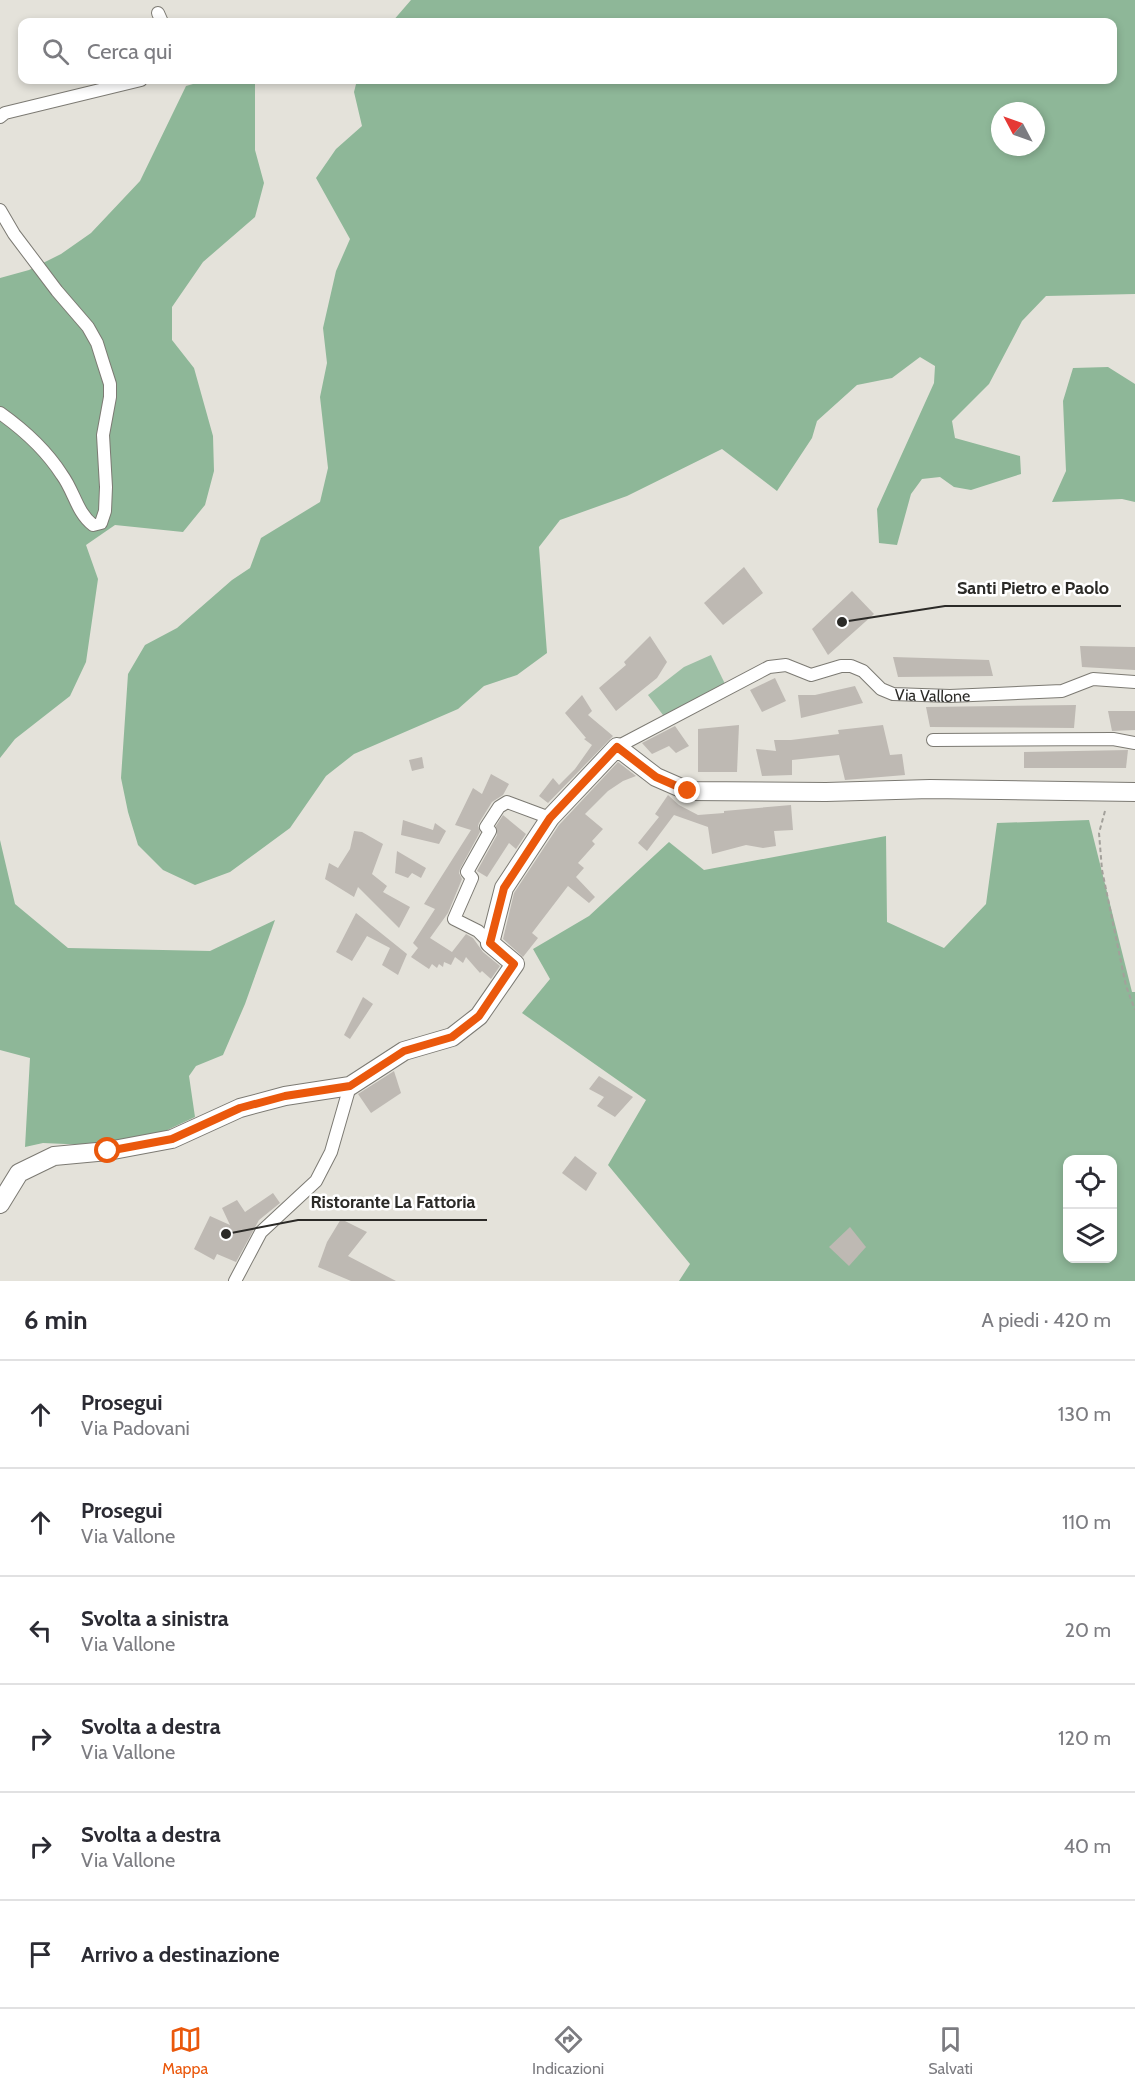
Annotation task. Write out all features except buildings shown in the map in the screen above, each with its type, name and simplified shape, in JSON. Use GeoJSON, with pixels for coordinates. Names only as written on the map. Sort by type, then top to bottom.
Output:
{"type":"FeatureCollection","features":[{"type":"Feature","properties":{"kind":"street"},"geometry":{"type":"LineString","coordinates":[[0,117],[5,112],[124,84]]}},
{"type":"Feature","properties":{"kind":"street"},"geometry":{"type":"LineString","coordinates":[[0,210],[14,234],[57,291],[88,327],[97,343],[110,384],[103,435],[105,511],[100,523],[93,525],[83,518],[63,476],[44,450],[0,413]]}},
{"type":"Feature","properties":{"kind":"street","name":"Via Vallone"},"geometry":{"type":"LineString","coordinates":[[490,943],[504,888],[550,818],[617,747],[769,667],[792,666],[811,675],[841,666],[851,666],[863,671],[881,689],[893,694],[950,696],[1062,691],[1094,679],[1135,682]]}},
{"type":"Feature","properties":{"kind":"street"},"geometry":{"type":"LineString","coordinates":[[933,740],[1113,739],[1135,743]]}},
{"type":"Feature","properties":{"kind":"street"},"geometry":{"type":"LineString","coordinates":[[617,747],[656,777],[688,791],[826,792],[930,789],[1135,791]]}},
{"type":"Feature","properties":{"kind":"street"},"geometry":{"type":"LineString","coordinates":[[0,1204],[19,1173],[54,1155],[108,1151],[172,1139],[240,1108],[285,1096],[350,1086],[404,1051],[452,1037],[479,1016],[514,964],[478,931],[454,919],[472,878],[467,872],[490,831],[486,827],[499,807],[507,802],[550,818]]}},
{"type":"Feature","properties":{"kind":"street"},"geometry":{"type":"LineString","coordinates":[[235,1281],[261,1232],[316,1181],[331,1152],[350,1086]]}},
{"type":"Feature","properties":{"kind":"path"},"geometry":{"type":"LineString","coordinates":[[1105,811],[1099,832],[1102,870],[1126,986],[1135,1010]]}},
{"type":"Feature","properties":{"kind":"green space"},"geometry":{"type":"Polygon","coordinates":[[[411,0],[1135,0],[1135,294],[1046,296],[1022,321],[989,384],[952,421],[955,438],[1020,456],[1021,474],[971,490],[954,487],[940,477],[922,479],[911,494],[897,545],[879,543],[877,509],[934,383],[935,366],[920,357],[892,378],[857,385],[817,421],[812,438],[777,491],[722,449],[627,496],[560,520],[539,547],[547,653],[517,675],[484,686],[458,709],[354,754],[326,776],[290,828],[230,872],[195,885],[163,870],[138,845],[121,778],[128,674],[145,645],[177,628],[232,580],[250,568],[261,538],[320,502],[328,468],[320,397],[327,363],[323,328],[336,271],[350,239],[316,178],[336,149],[362,126],[354,92],[356,84],[1117,84],[1117,18],[395,18],[411,0]]]}},
{"type":"Feature","properties":{"kind":"green space"},"geometry":{"type":"Polygon","coordinates":[[[255,84],[255,150],[264,183],[255,217],[203,262],[172,307],[172,340],[194,368],[213,436],[214,471],[205,505],[183,532],[115,525],[86,545],[98,579],[86,662],[70,696],[15,739],[0,758],[0,278],[29,270],[61,254],[91,233],[140,181],[186,86],[255,84]]]}},
{"type":"Feature","properties":{"kind":"green space"},"geometry":{"type":"Polygon","coordinates":[[[1108,367],[1135,384],[1135,502],[1122,499],[1052,502],[1066,471],[1063,401],[1073,368],[1108,367]]]}},
{"type":"Feature","properties":{"kind":"green space"},"geometry":{"type":"Polygon","coordinates":[[[711,655],[726,686],[666,719],[648,695],[684,667],[711,655]]]}},
{"type":"Feature","properties":{"kind":"green space"},"geometry":{"type":"Polygon","coordinates":[[[1089,820],[1132,992],[1135,992],[1135,1281],[679,1281],[690,1264],[608,1165],[646,1100],[522,1013],[550,979],[533,949],[589,916],[669,842],[704,870],[886,836],[887,922],[944,948],[986,904],[997,823],[1089,820]]]}},
{"type":"Feature","properties":{"kind":"green space"},"geometry":{"type":"Polygon","coordinates":[[[0,840],[15,904],[68,948],[210,951],[275,920],[245,1004],[223,1055],[196,1066],[189,1076],[195,1117],[163,1132],[88,1145],[43,1143],[25,1147],[30,1058],[0,1050],[0,840]]]}},
{"type":"Feature","properties":{"kind":"place","name":"Santi Pietro e Paolo"},"geometry":{"type":"Point","coordinates":[842,622]}},
{"type":"Feature","properties":{"kind":"place","name":"Ristorante La Fattoria"},"geometry":{"type":"Point","coordinates":[226,1234]}},
{"type":"Feature","properties":{"kind":"route"},"geometry":{"type":"LineString","coordinates":[[108,1151],[172,1139],[240,1108],[285,1096],[350,1086],[404,1051],[452,1037],[479,1016],[514,964],[490,943],[504,888],[550,818],[617,747],[656,777],[688,791]]}}]}
